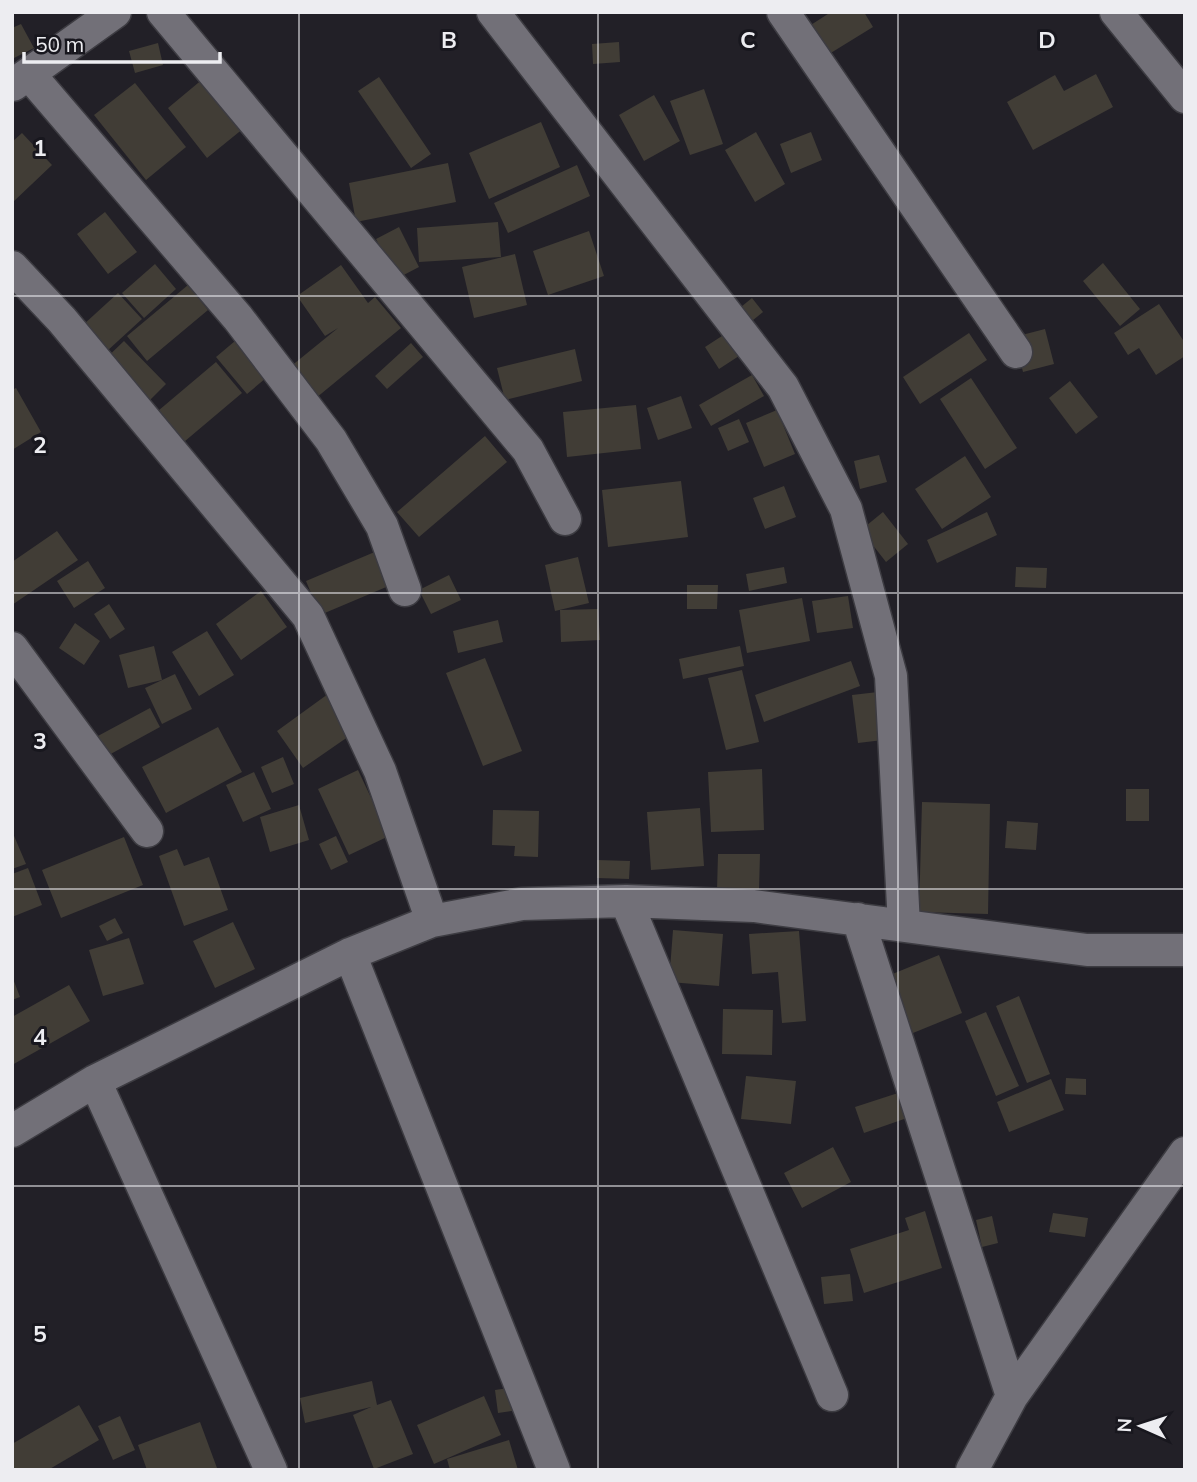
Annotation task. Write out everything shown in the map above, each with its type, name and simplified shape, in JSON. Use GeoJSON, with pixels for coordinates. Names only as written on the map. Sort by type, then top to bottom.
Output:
{"type":"FeatureCollection","features":[{"type":"Feature","properties":{"kind":"street"},"geometry":{"type":"LineString","coordinates":[[115,12],[20,80],[238,318],[331,440],[382,526],[405,590]]}},
{"type":"Feature","properties":{"kind":"street"},"geometry":{"type":"LineString","coordinates":[[163,12],[528,450],[565,519]]}},
{"type":"Feature","properties":{"kind":"street"},"geometry":{"type":"LineString","coordinates":[[494,12],[783,387],[846,509],[891,676],[904,925]]}},
{"type":"Feature","properties":{"kind":"street"},"geometry":{"type":"LineString","coordinates":[[783,12],[1016,352]]}},
{"type":"Feature","properties":{"kind":"street"},"geometry":{"type":"LineString","coordinates":[[1116,12],[1185,97]]}},
{"type":"Feature","properties":{"kind":"street"},"geometry":{"type":"LineString","coordinates":[[12,267],[62,320],[308,616],[380,771],[432,921]]}},
{"type":"Feature","properties":{"kind":"street"},"geometry":{"type":"LineString","coordinates":[[12,648],[147,831]]}},
{"type":"Feature","properties":{"kind":"street"},"geometry":{"type":"LineString","coordinates":[[12,1131],[95,1081],[350,954],[432,921],[522,904],[626,901],[754,905],[1087,950],[1185,950]]}},
{"type":"Feature","properties":{"kind":"street"},"geometry":{"type":"LineString","coordinates":[[626,901],[832,1395]]}},
{"type":"Feature","properties":{"kind":"street"},"geometry":{"type":"LineString","coordinates":[[858,919],[1012,1396]]}},
{"type":"Feature","properties":{"kind":"street"},"geometry":{"type":"LineString","coordinates":[[350,954],[554,1470]]}},
{"type":"Feature","properties":{"kind":"street"},"geometry":{"type":"LineString","coordinates":[[95,1081],[271,1470]]}},
{"type":"Feature","properties":{"kind":"street"},"geometry":{"type":"LineString","coordinates":[[972,1470],[1012,1396],[1185,1153]]}},
{"type":"Feature","properties":{"kind":"building"},"geometry":{"type":"Polygon","coordinates":[[[831,12],[864,12],[873,27],[821,59],[803,30],[831,12]]]}},
{"type":"Feature","properties":{"kind":"building"},"geometry":{"type":"Polygon","coordinates":[[[21,24],[34,48],[12,59],[12,28],[21,24]]]}},
{"type":"Feature","properties":{"kind":"building"},"geometry":{"type":"Polygon","coordinates":[[[619,42],[620,62],[593,64],[592,44],[619,42]]]}},
{"type":"Feature","properties":{"kind":"building"},"geometry":{"type":"Polygon","coordinates":[[[158,43],[163,65],[135,73],[129,51],[158,43]]]}},
{"type":"Feature","properties":{"kind":"building"},"geometry":{"type":"Polygon","coordinates":[[[1096,74],[1113,107],[1033,150],[1007,102],[1055,75],[1064,91],[1096,74]]]}},
{"type":"Feature","properties":{"kind":"building"},"geometry":{"type":"Polygon","coordinates":[[[379,77],[431,154],[411,168],[358,91],[379,77]]]}},
{"type":"Feature","properties":{"kind":"building"},"geometry":{"type":"Polygon","coordinates":[[[204,78],[244,128],[207,158],[168,108],[204,78]]]}},
{"type":"Feature","properties":{"kind":"building"},"geometry":{"type":"Polygon","coordinates":[[[135,83],[186,147],[146,180],[94,115],[135,83]]]}},
{"type":"Feature","properties":{"kind":"building"},"geometry":{"type":"Polygon","coordinates":[[[704,89],[723,144],[690,155],[670,101],[704,89]]]}},
{"type":"Feature","properties":{"kind":"building"},"geometry":{"type":"Polygon","coordinates":[[[654,95],[680,141],[644,161],[619,115],[654,95]]]}},
{"type":"Feature","properties":{"kind":"building"},"geometry":{"type":"Polygon","coordinates":[[[541,122],[560,167],[489,199],[469,153],[541,122]]]}},
{"type":"Feature","properties":{"kind":"building"},"geometry":{"type":"Polygon","coordinates":[[[756,132],[785,184],[755,202],[725,150],[756,132]]]}},
{"type":"Feature","properties":{"kind":"building"},"geometry":{"type":"Polygon","coordinates":[[[811,132],[822,160],[791,173],[780,144],[811,132]]]}},
{"type":"Feature","properties":{"kind":"building"},"geometry":{"type":"Polygon","coordinates":[[[22,133],[52,165],[12,203],[12,142],[22,133]]]}},
{"type":"Feature","properties":{"kind":"building"},"geometry":{"type":"Polygon","coordinates":[[[448,163],[456,202],[356,222],[349,183],[448,163]]]}},
{"type":"Feature","properties":{"kind":"building"},"geometry":{"type":"Polygon","coordinates":[[[577,165],[590,196],[508,233],[494,203],[577,165]]]}},
{"type":"Feature","properties":{"kind":"building"},"geometry":{"type":"Polygon","coordinates":[[[105,212],[137,252],[108,274],[77,234],[105,212]]]}},
{"type":"Feature","properties":{"kind":"building"},"geometry":{"type":"Polygon","coordinates":[[[498,222],[501,257],[419,262],[417,228],[498,222]]]}},
{"type":"Feature","properties":{"kind":"building"},"geometry":{"type":"Polygon","coordinates":[[[399,227],[419,267],[396,279],[376,239],[399,227]]]}},
{"type":"Feature","properties":{"kind":"building"},"geometry":{"type":"Polygon","coordinates":[[[589,231],[604,276],[548,295],[533,251],[589,231]]]}},
{"type":"Feature","properties":{"kind":"building"},"geometry":{"type":"Polygon","coordinates":[[[515,254],[527,305],[474,318],[462,267],[515,254]]]}},
{"type":"Feature","properties":{"kind":"building"},"geometry":{"type":"Polygon","coordinates":[[[1103,263],[1140,309],[1120,326],[1083,281],[1103,263]]]}},
{"type":"Feature","properties":{"kind":"building"},"geometry":{"type":"Polygon","coordinates":[[[155,264],[176,289],[144,318],[122,293],[155,264]]]}},
{"type":"Feature","properties":{"kind":"building"},"geometry":{"type":"Polygon","coordinates":[[[341,265],[368,303],[375,297],[401,328],[316,398],[290,367],[338,328],[325,336],[297,296],[341,265]]]}},
{"type":"Feature","properties":{"kind":"building"},"geometry":{"type":"Polygon","coordinates":[[[188,285],[208,310],[147,361],[127,336],[188,285]]]}},
{"type":"Feature","properties":{"kind":"building"},"geometry":{"type":"Polygon","coordinates":[[[118,293],[142,319],[106,352],[83,325],[118,293]]]}},
{"type":"Feature","properties":{"kind":"building"},"geometry":{"type":"Polygon","coordinates":[[[752,298],[763,312],[747,325],[736,311],[752,298]]]}},
{"type":"Feature","properties":{"kind":"building"},"geometry":{"type":"Polygon","coordinates":[[[1159,304],[1185,343],[1185,356],[1156,375],[1139,348],[1128,355],[1114,333],[1159,304]]]}},
{"type":"Feature","properties":{"kind":"building"},"geometry":{"type":"Polygon","coordinates":[[[1045,329],[1054,364],[1023,372],[1014,337],[1045,329]]]}},
{"type":"Feature","properties":{"kind":"building"},"geometry":{"type":"Polygon","coordinates":[[[969,333],[987,360],[920,404],[903,377],[969,333]]]}},
{"type":"Feature","properties":{"kind":"building"},"geometry":{"type":"Polygon","coordinates":[[[725,334],[739,356],[719,369],[705,347],[725,334]]]}},
{"type":"Feature","properties":{"kind":"building"},"geometry":{"type":"Polygon","coordinates":[[[124,341],[166,384],[142,408],[100,364],[124,341]]]}},
{"type":"Feature","properties":{"kind":"building"},"geometry":{"type":"Polygon","coordinates":[[[235,341],[266,378],[247,394],[216,357],[235,341]]]}},
{"type":"Feature","properties":{"kind":"building"},"geometry":{"type":"Polygon","coordinates":[[[411,343],[423,357],[387,389],[375,376],[411,343]]]}},
{"type":"Feature","properties":{"kind":"building"},"geometry":{"type":"Polygon","coordinates":[[[575,349],[582,381],[505,400],[497,368],[575,349]]]}},
{"type":"Feature","properties":{"kind":"building"},"geometry":{"type":"Polygon","coordinates":[[[216,362],[242,393],[178,447],[152,416],[216,362]]]}},
{"type":"Feature","properties":{"kind":"building"},"geometry":{"type":"Polygon","coordinates":[[[752,375],[764,396],[711,426],[699,405],[752,375]]]}},
{"type":"Feature","properties":{"kind":"building"},"geometry":{"type":"Polygon","coordinates":[[[971,378],[1017,448],[985,469],[940,399],[971,378]]]}},
{"type":"Feature","properties":{"kind":"building"},"geometry":{"type":"Polygon","coordinates":[[[1070,381],[1098,417],[1076,434],[1049,398],[1070,381]]]}},
{"type":"Feature","properties":{"kind":"building"},"geometry":{"type":"Polygon","coordinates":[[[16,388],[41,432],[12,450],[12,390],[16,388]]]}},
{"type":"Feature","properties":{"kind":"building"},"geometry":{"type":"Polygon","coordinates":[[[681,396],[692,428],[658,440],[647,408],[681,396]]]}},
{"type":"Feature","properties":{"kind":"building"},"geometry":{"type":"Polygon","coordinates":[[[636,405],[641,449],[567,457],[563,412],[636,405]]]}},
{"type":"Feature","properties":{"kind":"building"},"geometry":{"type":"Polygon","coordinates":[[[777,410],[795,454],[764,467],[746,423],[777,410]]]}},
{"type":"Feature","properties":{"kind":"building"},"geometry":{"type":"Polygon","coordinates":[[[739,419],[749,442],[728,451],[718,428],[739,419]]]}},
{"type":"Feature","properties":{"kind":"building"},"geometry":{"type":"Polygon","coordinates":[[[485,436],[507,462],[419,537],[397,512],[485,436]]]}},
{"type":"Feature","properties":{"kind":"building"},"geometry":{"type":"Polygon","coordinates":[[[879,455],[887,482],[860,489],[854,461],[879,455]]]}},
{"type":"Feature","properties":{"kind":"building"},"geometry":{"type":"Polygon","coordinates":[[[965,456],[991,497],[942,529],[915,489],[965,456]]]}},
{"type":"Feature","properties":{"kind":"building"},"geometry":{"type":"Polygon","coordinates":[[[681,481],[688,537],[608,547],[602,490],[681,481]]]}},
{"type":"Feature","properties":{"kind":"building"},"geometry":{"type":"Polygon","coordinates":[[[784,486],[796,517],[765,529],[753,498],[784,486]]]}},
{"type":"Feature","properties":{"kind":"building"},"geometry":{"type":"Polygon","coordinates":[[[883,512],[908,544],[886,562],[861,530],[883,512]]]}},
{"type":"Feature","properties":{"kind":"building"},"geometry":{"type":"Polygon","coordinates":[[[987,512],[997,535],[937,563],[927,540],[987,512]]]}},
{"type":"Feature","properties":{"kind":"building"},"geometry":{"type":"Polygon","coordinates":[[[57,531],[78,560],[12,605],[12,562],[57,531]]]}},
{"type":"Feature","properties":{"kind":"building"},"geometry":{"type":"Polygon","coordinates":[[[377,551],[391,585],[320,615],[306,581],[377,551]]]}},
{"type":"Feature","properties":{"kind":"building"},"geometry":{"type":"Polygon","coordinates":[[[578,557],[589,603],[555,611],[545,565],[578,557]]]}},
{"type":"Feature","properties":{"kind":"building"},"geometry":{"type":"Polygon","coordinates":[[[88,561],[105,588],[74,608],[57,581],[88,561]]]}},
{"type":"Feature","properties":{"kind":"building"},"geometry":{"type":"Polygon","coordinates":[[[784,567],[787,583],[749,591],[746,574],[784,567]]]}},
{"type":"Feature","properties":{"kind":"building"},"geometry":{"type":"Polygon","coordinates":[[[1016,567],[1047,568],[1046,588],[1015,587],[1016,567]]]}},
{"type":"Feature","properties":{"kind":"building"},"geometry":{"type":"Polygon","coordinates":[[[449,575],[461,600],[431,614],[419,590],[449,575]]]}},
{"type":"Feature","properties":{"kind":"building"},"geometry":{"type":"Polygon","coordinates":[[[687,585],[718,585],[717,609],[687,609],[687,585]]]}},
{"type":"Feature","properties":{"kind":"building"},"geometry":{"type":"Polygon","coordinates":[[[261,591],[287,627],[241,660],[216,624],[261,591]]]}},
{"type":"Feature","properties":{"kind":"building"},"geometry":{"type":"Polygon","coordinates":[[[848,596],[853,628],[817,633],[812,601],[848,596]]]}},
{"type":"Feature","properties":{"kind":"building"},"geometry":{"type":"Polygon","coordinates":[[[802,598],[810,641],[747,653],[739,610],[802,598]]]}},
{"type":"Feature","properties":{"kind":"building"},"geometry":{"type":"Polygon","coordinates":[[[109,604],[125,629],[110,639],[94,614],[109,604]]]}},
{"type":"Feature","properties":{"kind":"building"},"geometry":{"type":"Polygon","coordinates":[[[598,609],[600,640],[561,642],[560,610],[598,609]]]}},
{"type":"Feature","properties":{"kind":"building"},"geometry":{"type":"Polygon","coordinates":[[[498,620],[503,642],[458,653],[453,631],[498,620]]]}},
{"type":"Feature","properties":{"kind":"building"},"geometry":{"type":"Polygon","coordinates":[[[75,623],[100,641],[84,665],[59,648],[75,623]]]}},
{"type":"Feature","properties":{"kind":"building"},"geometry":{"type":"Polygon","coordinates":[[[207,631],[234,675],[199,696],[172,652],[207,631]]]}},
{"type":"Feature","properties":{"kind":"building"},"geometry":{"type":"Polygon","coordinates":[[[154,646],[162,680],[128,688],[119,655],[154,646]]]}},
{"type":"Feature","properties":{"kind":"building"},"geometry":{"type":"Polygon","coordinates":[[[740,646],[744,666],[683,679],[679,659],[740,646]]]}},
{"type":"Feature","properties":{"kind":"building"},"geometry":{"type":"Polygon","coordinates":[[[485,658],[522,751],[483,766],[446,673],[485,658]]]}},
{"type":"Feature","properties":{"kind":"building"},"geometry":{"type":"Polygon","coordinates":[[[851,661],[860,686],[764,722],[755,695],[851,661]]]}},
{"type":"Feature","properties":{"kind":"building"},"geometry":{"type":"Polygon","coordinates":[[[742,670],[759,742],[726,750],[708,678],[742,670]]]}},
{"type":"Feature","properties":{"kind":"building"},"geometry":{"type":"Polygon","coordinates":[[[175,674],[192,709],[162,724],[145,688],[175,674]]]}},
{"type":"Feature","properties":{"kind":"building"},"geometry":{"type":"Polygon","coordinates":[[[878,692],[883,740],[858,743],[852,695],[878,692]]]}},
{"type":"Feature","properties":{"kind":"building"},"geometry":{"type":"Polygon","coordinates":[[[328,694],[355,732],[303,768],[277,731],[328,694]]]}},
{"type":"Feature","properties":{"kind":"building"},"geometry":{"type":"Polygon","coordinates":[[[150,708],[160,727],[107,756],[96,737],[150,708]]]}},
{"type":"Feature","properties":{"kind":"building"},"geometry":{"type":"Polygon","coordinates":[[[218,727],[242,772],[166,813],[142,767],[218,727]]]}},
{"type":"Feature","properties":{"kind":"building"},"geometry":{"type":"Polygon","coordinates":[[[283,757],[294,784],[272,793],[261,767],[283,757]]]}},
{"type":"Feature","properties":{"kind":"building"},"geometry":{"type":"Polygon","coordinates":[[[762,769],[764,830],[711,832],[708,772],[762,769]]]}},
{"type":"Feature","properties":{"kind":"building"},"geometry":{"type":"Polygon","coordinates":[[[358,770],[389,836],[349,855],[318,789],[358,770]]]}},
{"type":"Feature","properties":{"kind":"building"},"geometry":{"type":"Polygon","coordinates":[[[254,772],[271,809],[243,822],[226,785],[254,772]]]}},
{"type":"Feature","properties":{"kind":"building"},"geometry":{"type":"Polygon","coordinates":[[[1126,789],[1149,789],[1149,821],[1126,821],[1126,789]]]}},
{"type":"Feature","properties":{"kind":"building"},"geometry":{"type":"Polygon","coordinates":[[[922,802],[990,804],[988,914],[919,912],[922,802]]]}},
{"type":"Feature","properties":{"kind":"building"},"geometry":{"type":"Polygon","coordinates":[[[299,805],[309,840],[270,852],[260,817],[299,805]]]}},
{"type":"Feature","properties":{"kind":"building"},"geometry":{"type":"Polygon","coordinates":[[[700,808],[704,866],[651,870],[647,812],[700,808]]]}},
{"type":"Feature","properties":{"kind":"building"},"geometry":{"type":"Polygon","coordinates":[[[493,810],[539,811],[538,857],[514,856],[515,846],[492,845],[493,810]]]}},
{"type":"Feature","properties":{"kind":"building"},"geometry":{"type":"Polygon","coordinates":[[[1007,821],[1038,823],[1036,850],[1005,848],[1007,821]]]}},
{"type":"Feature","properties":{"kind":"building"},"geometry":{"type":"Polygon","coordinates":[[[12,831],[26,864],[12,869],[12,831]]]}},
{"type":"Feature","properties":{"kind":"building"},"geometry":{"type":"Polygon","coordinates":[[[336,836],[348,862],[331,870],[319,844],[336,836]]]}},
{"type":"Feature","properties":{"kind":"building"},"geometry":{"type":"Polygon","coordinates":[[[124,837],[143,885],[61,918],[42,870],[124,837]]]}},
{"type":"Feature","properties":{"kind":"building"},"geometry":{"type":"Polygon","coordinates":[[[177,849],[184,866],[209,857],[228,910],[184,926],[159,856],[177,849]]]}},
{"type":"Feature","properties":{"kind":"building"},"geometry":{"type":"Polygon","coordinates":[[[718,854],[760,854],[759,890],[717,890],[718,854]]]}},
{"type":"Feature","properties":{"kind":"building"},"geometry":{"type":"Polygon","coordinates":[[[597,860],[630,861],[629,879],[597,878],[597,860]]]}},
{"type":"Feature","properties":{"kind":"building"},"geometry":{"type":"Polygon","coordinates":[[[28,868],[42,905],[12,917],[12,874],[28,868]]]}},
{"type":"Feature","properties":{"kind":"building"},"geometry":{"type":"Polygon","coordinates":[[[115,918],[123,933],[107,941],[99,926],[115,918]]]}},
{"type":"Feature","properties":{"kind":"building"},"geometry":{"type":"Polygon","coordinates":[[[233,922],[255,969],[215,988],[193,941],[233,922]]]}},
{"type":"Feature","properties":{"kind":"building"},"geometry":{"type":"Polygon","coordinates":[[[673,930],[723,934],[719,986],[669,982],[673,930]]]}},
{"type":"Feature","properties":{"kind":"building"},"geometry":{"type":"Polygon","coordinates":[[[799,931],[806,1021],[782,1023],[778,972],[752,974],[749,934],[799,931]]]}},
{"type":"Feature","properties":{"kind":"building"},"geometry":{"type":"Polygon","coordinates":[[[129,938],[144,984],[103,996],[89,950],[129,938]]]}},
{"type":"Feature","properties":{"kind":"building"},"geometry":{"type":"Polygon","coordinates":[[[939,955],[962,1013],[913,1033],[890,975],[939,955]]]}},
{"type":"Feature","properties":{"kind":"building"},"geometry":{"type":"Polygon","coordinates":[[[12,976],[20,997],[12,1000],[12,976]]]}},
{"type":"Feature","properties":{"kind":"building"},"geometry":{"type":"Polygon","coordinates":[[[69,985],[90,1021],[12,1065],[12,1017],[69,985]]]}},
{"type":"Feature","properties":{"kind":"building"},"geometry":{"type":"Polygon","coordinates":[[[1019,996],[1050,1074],[1027,1083],[996,1006],[1019,996]]]}},
{"type":"Feature","properties":{"kind":"building"},"geometry":{"type":"Polygon","coordinates":[[[723,1009],[773,1010],[772,1055],[722,1054],[723,1009]]]}},
{"type":"Feature","properties":{"kind":"building"},"geometry":{"type":"Polygon","coordinates":[[[986,1012],[1019,1086],[996,1096],[965,1021],[986,1012]]]}},
{"type":"Feature","properties":{"kind":"building"},"geometry":{"type":"Polygon","coordinates":[[[746,1076],[796,1081],[791,1124],[741,1119],[746,1076]]]}},
{"type":"Feature","properties":{"kind":"building"},"geometry":{"type":"Polygon","coordinates":[[[1066,1078],[1086,1079],[1086,1095],[1065,1094],[1066,1078]]]}},
{"type":"Feature","properties":{"kind":"building"},"geometry":{"type":"Polygon","coordinates":[[[1051,1079],[1064,1110],[1009,1132],[997,1102],[1051,1079]]]}},
{"type":"Feature","properties":{"kind":"building"},"geometry":{"type":"Polygon","coordinates":[[[898,1093],[907,1118],[864,1133],[855,1107],[898,1093]]]}},
{"type":"Feature","properties":{"kind":"building"},"geometry":{"type":"Polygon","coordinates":[[[833,1147],[851,1182],[802,1208],[784,1173],[833,1147]]]}},
{"type":"Feature","properties":{"kind":"building"},"geometry":{"type":"Polygon","coordinates":[[[925,1211],[942,1268],[864,1293],[850,1249],[909,1230],[905,1218],[925,1211]]]}},
{"type":"Feature","properties":{"kind":"building"},"geometry":{"type":"Polygon","coordinates":[[[1053,1213],[1088,1218],[1085,1237],[1049,1232],[1053,1213]]]}},
{"type":"Feature","properties":{"kind":"building"},"geometry":{"type":"Polygon","coordinates":[[[992,1216],[998,1243],[982,1247],[976,1220],[992,1216]]]}},
{"type":"Feature","properties":{"kind":"building"},"geometry":{"type":"Polygon","coordinates":[[[850,1274],[853,1301],[824,1304],[821,1277],[850,1274]]]}},
{"type":"Feature","properties":{"kind":"building"},"geometry":{"type":"Polygon","coordinates":[[[372,1381],[377,1405],[391,1400],[413,1454],[374,1469],[353,1415],[371,1407],[305,1423],[300,1398],[372,1381]]]}},
{"type":"Feature","properties":{"kind":"building"},"geometry":{"type":"Polygon","coordinates":[[[522,1386],[525,1409],[498,1413],[495,1390],[522,1386]]]}},
{"type":"Feature","properties":{"kind":"building"},"geometry":{"type":"Polygon","coordinates":[[[484,1396],[501,1435],[434,1464],[417,1425],[484,1396]]]}},
{"type":"Feature","properties":{"kind":"building"},"geometry":{"type":"Polygon","coordinates":[[[79,1405],[99,1440],[48,1470],[12,1470],[12,1444],[79,1405]]]}},
{"type":"Feature","properties":{"kind":"building"},"geometry":{"type":"Polygon","coordinates":[[[120,1416],[135,1450],[113,1460],[98,1426],[120,1416]]]}},
{"type":"Feature","properties":{"kind":"building"},"geometry":{"type":"Polygon","coordinates":[[[200,1422],[217,1468],[147,1470],[138,1445],[200,1422]]]}},
{"type":"Feature","properties":{"kind":"building"},"geometry":{"type":"Polygon","coordinates":[[[509,1440],[518,1470],[450,1470],[447,1459],[509,1440]]]}}]}
